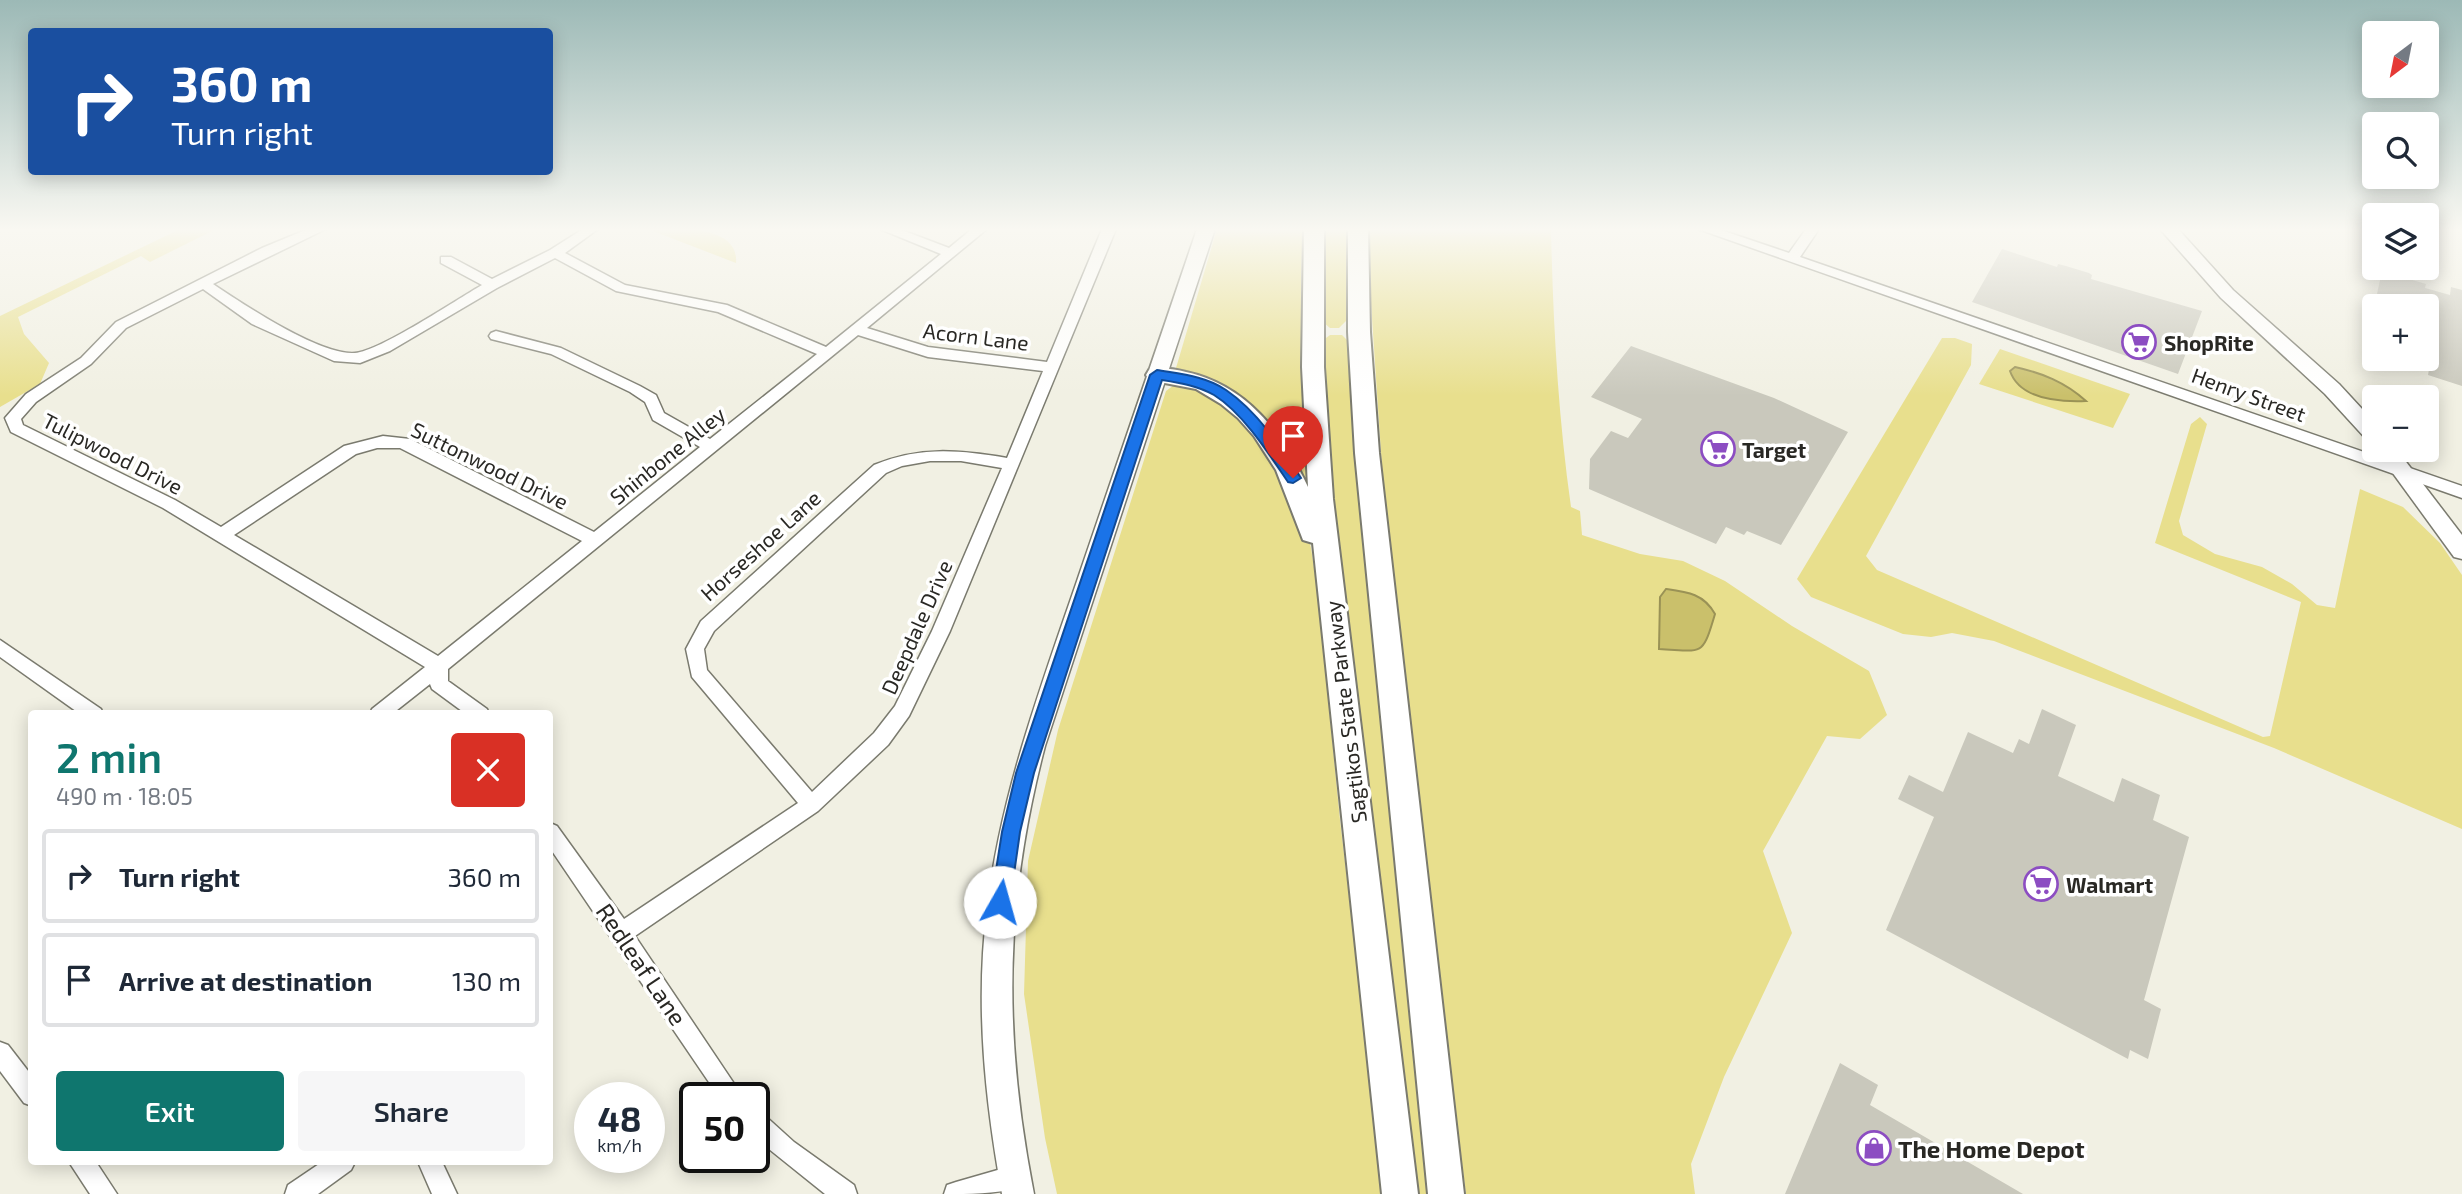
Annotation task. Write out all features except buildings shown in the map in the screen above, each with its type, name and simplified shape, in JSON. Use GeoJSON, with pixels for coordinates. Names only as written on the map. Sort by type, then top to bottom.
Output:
{"type":"FeatureCollection","features":[{"type":"Feature","properties":{"kind":"highway","name":"Sagtikos State Parkway"},"geometry":{"type":"LineString","coordinates":[[1312,285],[1314,410],[1341,676],[1400,1194]]}},
{"type":"Feature","properties":{"kind":"highway"},"geometry":{"type":"LineString","coordinates":[[1358,285],[1359,345],[1368,465],[1446,1194]]}},
{"type":"Feature","properties":{"kind":"highway"},"geometry":{"type":"LineString","coordinates":[[1157,375],[1195,381],[1221,393],[1252,422],[1284,463],[1300,493],[1310,525],[1323,607],[1341,676]]}},
{"type":"Feature","properties":{"kind":"main road"},"geometry":{"type":"LineString","coordinates":[[1017,1185],[1003,1099],[995,1002],[999,918],[1006,861],[1018,800],[1033,746],[1187,285]]}},
{"type":"Feature","properties":{"kind":"main road"},"geometry":{"type":"LineString","coordinates":[[2218,285],[2332,389],[2362,422]]}},
{"type":"Feature","properties":{"kind":"main road"},"geometry":{"type":"LineString","coordinates":[[2395,462],[2462,551]]}},
{"type":"Feature","properties":{"kind":"street","name":"Tulipwood Drive"},"geometry":{"type":"LineString","coordinates":[[200,285],[121,325],[86,361],[30,398],[13,418],[17,428],[223,534],[439,666]]}},
{"type":"Feature","properties":{"kind":"street"},"geometry":{"type":"LineString","coordinates":[[205,285],[257,321],[339,358],[360,358],[384,348],[492,285]]}},
{"type":"Feature","properties":{"kind":"street"},"geometry":{"type":"LineString","coordinates":[[615,285],[722,307],[828,353]]}},
{"type":"Feature","properties":{"kind":"street","name":"Shinbone Alley"},"geometry":{"type":"LineString","coordinates":[[384,710],[913,285]]}},
{"type":"Feature","properties":{"kind":"street","name":"Deepdale Drive"},"geometry":{"type":"LineString","coordinates":[[621,933],[811,805],[881,739],[902,711],[941,631],[1085,285]]}},
{"type":"Feature","properties":{"kind":"street","name":"Henry Street"},"geometry":{"type":"LineString","coordinates":[[1869,285],[2462,492]]}},
{"type":"Feature","properties":{"kind":"street","name":"Acorn Lane"},"geometry":{"type":"LineString","coordinates":[[858,330],[886,343],[913,350],[1050,367]]}},
{"type":"Feature","properties":{"kind":"street"},"geometry":{"type":"LineString","coordinates":[[496,336],[556,351],[635,389],[651,399],[658,416],[711,446]]}},
{"type":"Feature","properties":{"kind":"street","name":"Suttonwood Drive"},"geometry":{"type":"LineString","coordinates":[[223,534],[350,450],[389,440],[404,443],[595,540]]}},
{"type":"Feature","properties":{"kind":"street","name":"Horseshoe Lane"},"geometry":{"type":"LineString","coordinates":[[811,805],[698,671],[695,649],[707,626],[880,469],[904,457],[925,455],[954,455],[1012,464]]}},
{"type":"Feature","properties":{"kind":"street"},"geometry":{"type":"LineString","coordinates":[[0,647],[88,710]]}},
{"type":"Feature","properties":{"kind":"street"},"geometry":{"type":"LineString","coordinates":[[439,666],[439,684],[475,710]]}},
{"type":"Feature","properties":{"kind":"street","name":"Redleaf Lane"},"geometry":{"type":"LineString","coordinates":[[553,836],[722,1082]]}},
{"type":"Feature","properties":{"kind":"street"},"geometry":{"type":"LineString","coordinates":[[0,1054],[28,1090]]}},
{"type":"Feature","properties":{"kind":"street"},"geometry":{"type":"LineString","coordinates":[[770,1136],[845,1194]]}},
{"type":"Feature","properties":{"kind":"street"},"geometry":{"type":"LineString","coordinates":[[83,1165],[105,1194]]}},
{"type":"Feature","properties":{"kind":"street"},"geometry":{"type":"LineString","coordinates":[[297,1194],[339,1165]]}},
{"type":"Feature","properties":{"kind":"street"},"geometry":{"type":"LineString","coordinates":[[431,1165],[445,1194]]}},
{"type":"Feature","properties":{"kind":"street"},"geometry":{"type":"LineString","coordinates":[[956,1194],[1017,1185]]}},
{"type":"Feature","properties":{"kind":"shaded area"},"geometry":{"type":"Polygon","coordinates":[[[65,285],[83,285],[18,317],[24,334],[49,363],[40,384],[0,407],[0,316],[65,285]]]}},
{"type":"Feature","properties":{"kind":"shaded area"},"geometry":{"type":"Polygon","coordinates":[[[1201,285],[1301,285],[1303,373],[1316,516],[1214,382],[1176,368],[1201,285]]]}},
{"type":"Feature","properties":{"kind":"shaded area"},"geometry":{"type":"Polygon","coordinates":[[[1321,285],[1349,285],[1347,320],[1339,328],[1330,328],[1323,322],[1321,285]]]}},
{"type":"Feature","properties":{"kind":"shaded area"},"geometry":{"type":"Polygon","coordinates":[[[1370,285],[1553,285],[1563,438],[1571,507],[1580,511],[1582,535],[1640,554],[1683,561],[1725,581],[1792,626],[1869,671],[1887,715],[1860,739],[1827,736],[1763,851],[1792,933],[1724,1077],[1691,1164],[1695,1194],[1466,1194],[1429,911],[1382,467],[1370,285]]]}},
{"type":"Feature","properties":{"kind":"shaded area"},"geometry":{"type":"Polygon","coordinates":[[[1330,335],[1342,335],[1347,340],[1433,1194],[1413,1194],[1322,418],[1326,338],[1330,335]]]}},
{"type":"Feature","properties":{"kind":"shaded area"},"geometry":{"type":"Polygon","coordinates":[[[1942,338],[1955,338],[1972,344],[1971,365],[1866,556],[1877,570],[2263,737],[2270,736],[2301,602],[2155,543],[2191,424],[2200,417],[2207,424],[2179,521],[2183,535],[2215,554],[2262,567],[2292,584],[2317,605],[2335,608],[2360,489],[2403,507],[2440,543],[2462,575],[2462,829],[2274,748],[1994,641],[1952,633],[1931,637],[1903,634],[1811,597],[1797,579],[1942,338]]]}},
{"type":"Feature","properties":{"kind":"shaded area"},"geometry":{"type":"Polygon","coordinates":[[[2000,349],[2130,394],[2113,428],[1979,384],[2000,349]]]}},
{"type":"Feature","properties":{"kind":"shaded area"},"geometry":{"type":"Polygon","coordinates":[[[2015,367],[2053,379],[2086,401],[2053,400],[2032,394],[2015,381],[2010,371],[2015,367]]]}},
{"type":"Feature","properties":{"kind":"shaded area"},"geometry":{"type":"Polygon","coordinates":[[[1178,382],[1215,394],[1255,430],[1300,506],[1311,548],[1384,1194],[1057,1194],[1045,1138],[1024,994],[1028,861],[1058,730],[1166,391],[1178,382]]]}},
{"type":"Feature","properties":{"kind":"shaded area"},"geometry":{"type":"Polygon","coordinates":[[[1666,589],[1700,598],[1715,614],[1707,638],[1699,649],[1659,649],[1660,597],[1666,589]]]}},
{"type":"Feature","properties":{"kind":"place","name":"ShopRite"},"geometry":{"type":"Point","coordinates":[2139,342]}},
{"type":"Feature","properties":{"kind":"place","name":"Target"},"geometry":{"type":"Point","coordinates":[1718,449]}},
{"type":"Feature","properties":{"kind":"place","name":"Walmart"},"geometry":{"type":"Point","coordinates":[2041,884]}},
{"type":"Feature","properties":{"kind":"place","name":"The Home Depot"},"geometry":{"type":"Point","coordinates":[1874,1148]}},
{"type":"Feature","properties":{"kind":"route"},"geometry":{"type":"LineString","coordinates":[[1000,902],[1011,832],[1025,773],[1157,375],[1195,381],[1221,393],[1263,434],[1293,478]]}}]}
